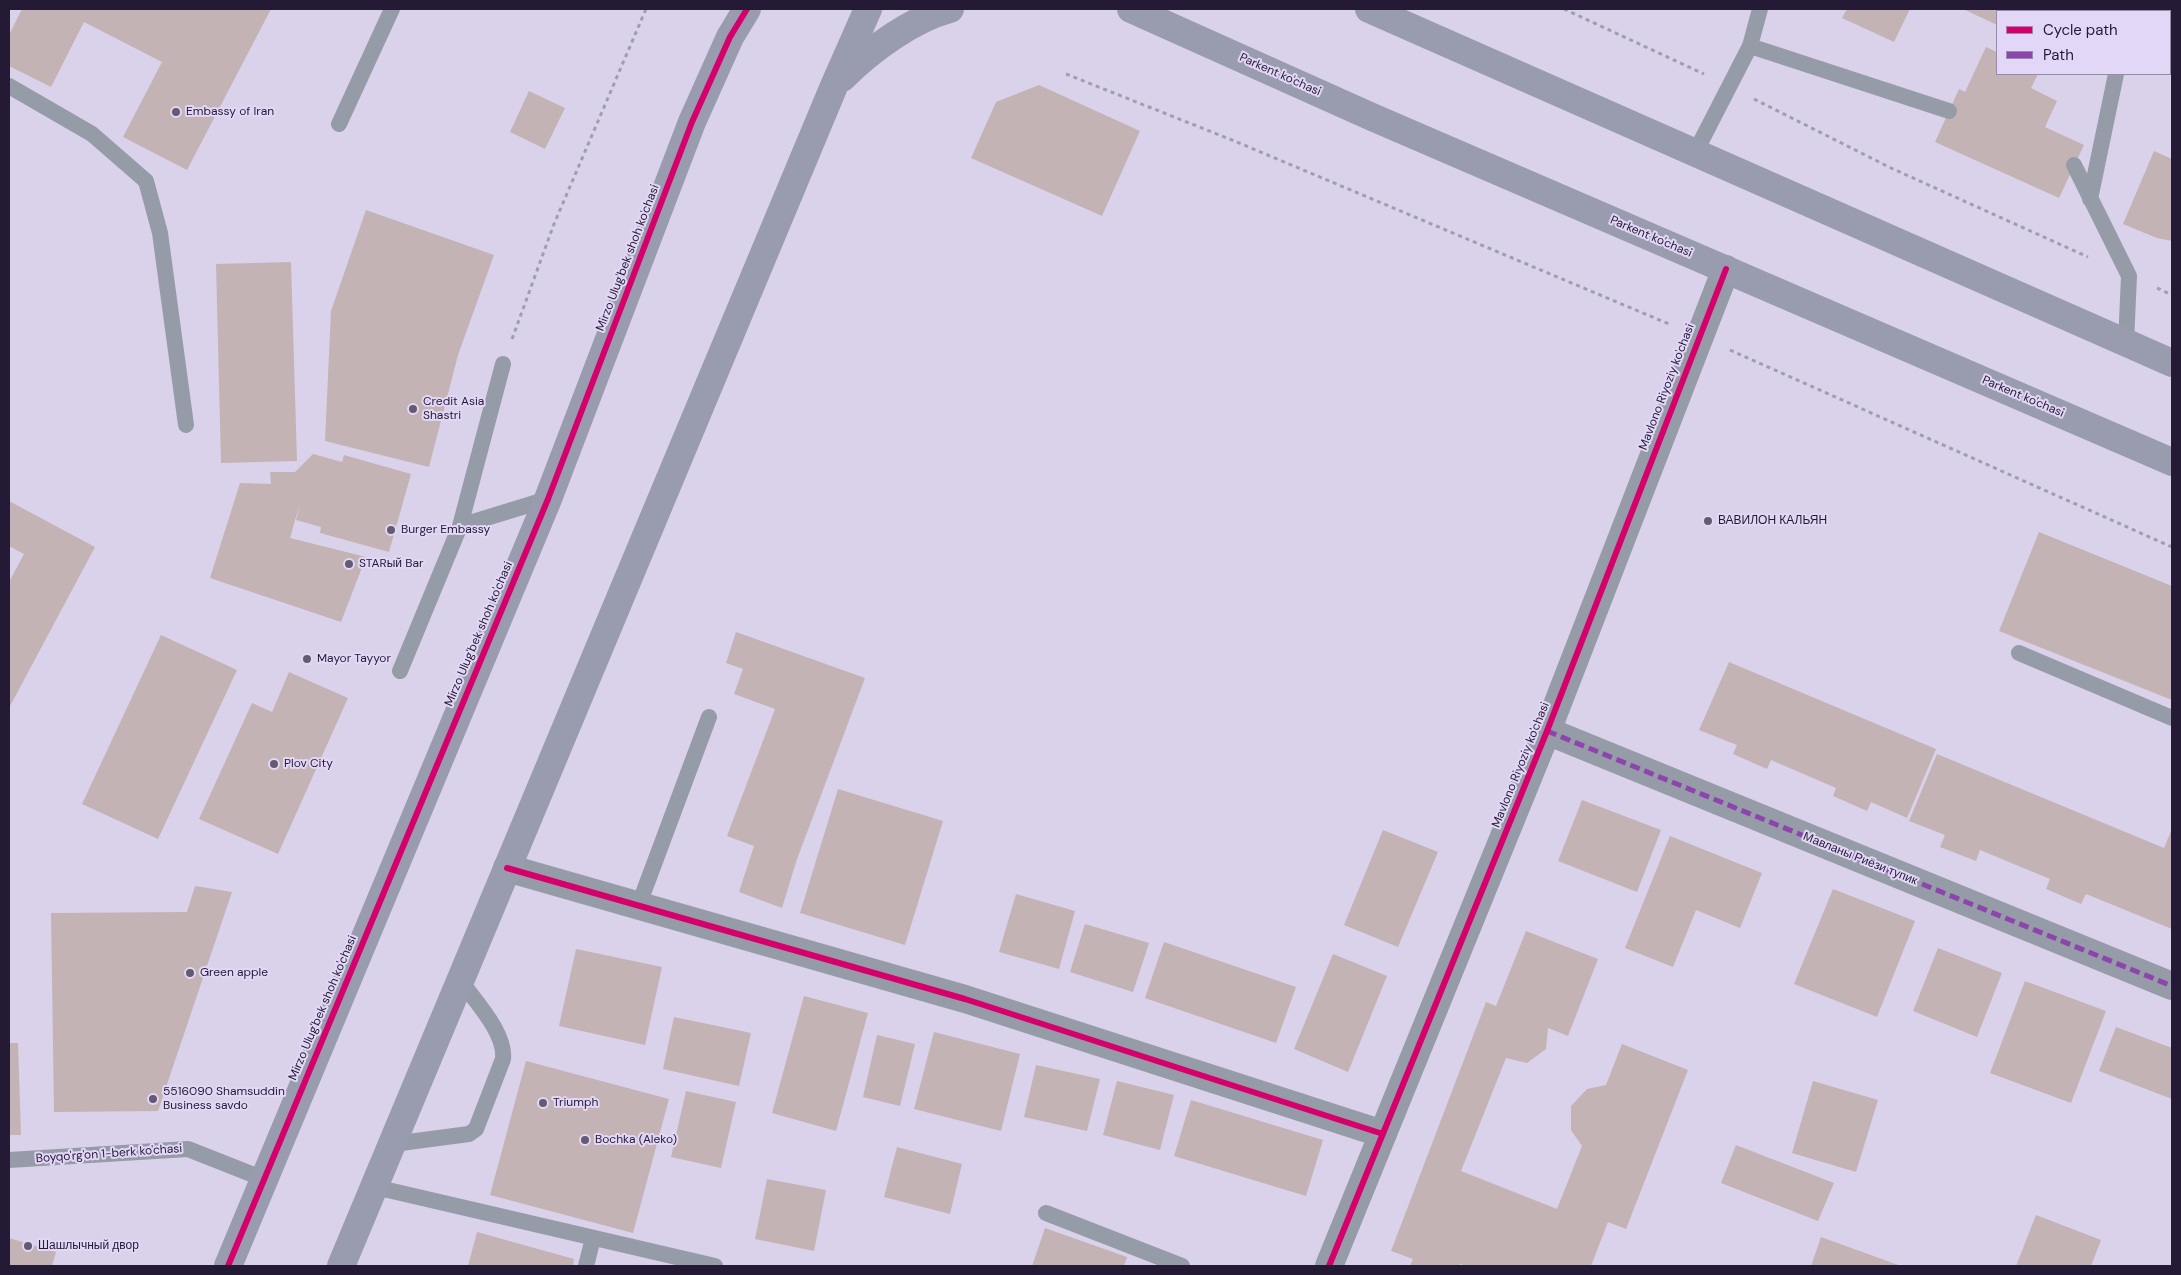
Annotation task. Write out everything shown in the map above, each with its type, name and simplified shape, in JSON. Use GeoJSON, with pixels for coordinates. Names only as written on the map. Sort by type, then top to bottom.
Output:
{"type":"FeatureCollection","features":[{"type":"Feature","properties":{"kind":"main road"},"geometry":{"type":"LineString","coordinates":[[730,37],[737,9]]}},
{"type":"Feature","properties":{"kind":"main road","name":"Mirzo Ulug'bek shoh ko'chasi"},"geometry":{"type":"LineString","coordinates":[[228,1266],[548,499],[689,131],[730,37],[747,9]]}},
{"type":"Feature","properties":{"kind":"main road"},"geometry":{"type":"LineString","coordinates":[[342,1266],[834,86],[868,9]]}},
{"type":"Feature","properties":{"kind":"main road"},"geometry":{"type":"LineString","coordinates":[[834,86],[857,63],[883,43],[914,24],[950,9]]}},
{"type":"Feature","properties":{"kind":"main road","name":"Parkent ko'chasi"},"geometry":{"type":"LineString","coordinates":[[1131,9],[1372,117],[2172,462]]}},
{"type":"Feature","properties":{"kind":"main road"},"geometry":{"type":"LineString","coordinates":[[1369,9],[2172,363]]}},
{"type":"Feature","properties":{"kind":"street","name":"Mavlono Riyoziy ko'chasi"},"geometry":{"type":"LineString","coordinates":[[1329,1266],[1547,731],[1726,269]]}},
{"type":"Feature","properties":{"kind":"street","name":"Мавланы Риёзи тупик"},"geometry":{"type":"LineString","coordinates":[[1547,731],[2172,986]]}},
{"type":"Feature","properties":{"kind":"street"},"geometry":{"type":"LineString","coordinates":[[507,868],[965,999],[1383,1134]]}},
{"type":"Feature","properties":{"kind":"lane"},"geometry":{"type":"LineString","coordinates":[[340,124],[392,9]]}},
{"type":"Feature","properties":{"kind":"lane"},"geometry":{"type":"LineString","coordinates":[[1696,153],[1750,46],[1760,9]]}},
{"type":"Feature","properties":{"kind":"lane"},"geometry":{"type":"LineString","coordinates":[[1750,46],[1949,111]]}},
{"type":"Feature","properties":{"kind":"lane"},"geometry":{"type":"LineString","coordinates":[[2090,199],[2116,75]]}},
{"type":"Feature","properties":{"kind":"lane"},"geometry":{"type":"LineString","coordinates":[[9,86],[92,134],[146,181],[160,233],[186,425]]}},
{"type":"Feature","properties":{"kind":"lane"},"geometry":{"type":"LineString","coordinates":[[2074,165],[2129,276],[2126,343]]}},
{"type":"Feature","properties":{"kind":"lane"},"geometry":{"type":"LineString","coordinates":[[400,671],[460,526],[503,364]]}},
{"type":"Feature","properties":{"kind":"lane"},"geometry":{"type":"LineString","coordinates":[[460,526],[548,499]]}},
{"type":"Feature","properties":{"kind":"lane"},"geometry":{"type":"LineString","coordinates":[[2019,653],[2172,718]]}},
{"type":"Feature","properties":{"kind":"lane"},"geometry":{"type":"LineString","coordinates":[[638,907],[709,717]]}},
{"type":"Feature","properties":{"kind":"lane"},"geometry":{"type":"LineString","coordinates":[[393,1144],[469,1134],[476,1129],[503,1058],[504,1048],[490,1020],[461,981]]}},
{"type":"Feature","properties":{"kind":"lane","name":"Boyqo'rg'on 1-berk ko'chasi"},"geometry":{"type":"LineString","coordinates":[[9,1160],[188,1149],[264,1179]]}},
{"type":"Feature","properties":{"kind":"lane"},"geometry":{"type":"LineString","coordinates":[[375,1187],[715,1266]]}},
{"type":"Feature","properties":{"kind":"lane"},"geometry":{"type":"LineString","coordinates":[[1046,1213],[1182,1266]]}},
{"type":"Feature","properties":{"kind":"lane"},"geometry":{"type":"LineString","coordinates":[[586,1266],[593,1238]]}},
{"type":"Feature","properties":{"kind":"path"},"geometry":{"type":"LineString","coordinates":[[503,364],[554,224],[646,9]]}},
{"type":"Feature","properties":{"kind":"path"},"geometry":{"type":"LineString","coordinates":[[1564,9],[1730,86],[1891,168],[2172,295]]}},
{"type":"Feature","properties":{"kind":"path"},"geometry":{"type":"LineString","coordinates":[[1066,74],[1232,140],[1699,336],[2172,547]]}},
{"type":"Feature","properties":{"kind":"building","name":"Embassy of Iran"},"geometry":{"type":"Polygon","coordinates":[[[22,9],[271,9],[187,170],[123,137],[162,62],[84,22],[51,87],[9,66],[9,35],[22,9]]]}},
{"type":"Feature","properties":{"kind":"building"},"geometry":{"type":"Polygon","coordinates":[[[1847,9],[1910,9],[1894,42],[1842,18],[1847,9]]]}},
{"type":"Feature","properties":{"kind":"building"},"geometry":{"type":"Polygon","coordinates":[[[1963,9],[2087,9],[1996,10],[1996,25],[1963,9]]]}},
{"type":"Feature","properties":{"kind":"building"},"geometry":{"type":"Polygon","coordinates":[[[1986,47],[1996,52],[1996,75],[2038,75],[2031,88],[2057,101],[2045,127],[2084,145],[2059,198],[1935,142],[1959,89],[1965,92],[1986,47]]]}},
{"type":"Feature","properties":{"kind":"building"},"geometry":{"type":"Polygon","coordinates":[[[1039,85],[1140,131],[1102,216],[971,158],[996,102],[1039,85]]]}},
{"type":"Feature","properties":{"kind":"building"},"geometry":{"type":"Polygon","coordinates":[[[529,91],[565,108],[545,149],[510,132],[529,91]]]}},
{"type":"Feature","properties":{"kind":"building"},"geometry":{"type":"Polygon","coordinates":[[[2154,151],[2172,159],[2172,241],[2157,238],[2123,224],[2154,151]]]}},
{"type":"Feature","properties":{"kind":"building"},"geometry":{"type":"Polygon","coordinates":[[[366,210],[494,255],[458,355],[429,467],[325,441],[331,311],[366,210]]]}},
{"type":"Feature","properties":{"kind":"building"},"geometry":{"type":"Polygon","coordinates":[[[291,262],[297,461],[221,463],[216,264],[291,262]]]}},
{"type":"Feature","properties":{"kind":"building"},"geometry":{"type":"Polygon","coordinates":[[[313,454],[342,462],[344,455],[411,474],[389,552],[320,533],[321,527],[296,520],[300,503],[290,538],[366,557],[341,622],[210,578],[240,483],[271,484],[270,472],[295,472],[313,454]]]}},
{"type":"Feature","properties":{"kind":"building"},"geometry":{"type":"Polygon","coordinates":[[[9,501],[95,547],[9,708],[9,582],[24,554],[9,546],[9,501]]]}},
{"type":"Feature","properties":{"kind":"building"},"geometry":{"type":"Polygon","coordinates":[[[2039,532],[2172,586],[2172,700],[1999,631],[2039,532]]]}},
{"type":"Feature","properties":{"kind":"building"},"geometry":{"type":"Polygon","coordinates":[[[736,632],[865,678],[796,862],[782,908],[739,892],[754,846],[727,836],[775,709],[734,694],[743,669],[726,663],[736,632]]]}},
{"type":"Feature","properties":{"kind":"building"},"geometry":{"type":"Polygon","coordinates":[[[161,635],[237,670],[158,839],[82,804],[161,635]]]}},
{"type":"Feature","properties":{"kind":"building"},"geometry":{"type":"Polygon","coordinates":[[[1729,662],[1936,749],[1907,818],[1871,802],[1867,811],[1833,796],[1836,788],[1771,760],[1767,769],[1733,754],[1737,745],[1699,730],[1729,662]]]}},
{"type":"Feature","properties":{"kind":"building"},"geometry":{"type":"Polygon","coordinates":[[[289,672],[348,698],[278,854],[199,819],[252,703],[272,712],[289,672]]]}},
{"type":"Feature","properties":{"kind":"building"},"geometry":{"type":"Polygon","coordinates":[[[1937,754],[2164,848],[2172,829],[2172,929],[2086,894],[2081,904],[2046,889],[2050,879],[1980,850],[1976,861],[1940,847],[1945,835],[1909,821],[1937,754]]]}},
{"type":"Feature","properties":{"kind":"building"},"geometry":{"type":"Polygon","coordinates":[[[838,789],[943,821],[905,945],[800,913],[838,789]]]}},
{"type":"Feature","properties":{"kind":"building"},"geometry":{"type":"Polygon","coordinates":[[[1582,800],[1661,830],[1637,892],[1558,861],[1582,800]]]}},
{"type":"Feature","properties":{"kind":"building"},"geometry":{"type":"Polygon","coordinates":[[[1383,830],[1438,852],[1398,947],[1344,925],[1383,830]]]}},
{"type":"Feature","properties":{"kind":"building"},"geometry":{"type":"Polygon","coordinates":[[[1670,836],[1762,873],[1740,928],[1696,910],[1673,967],[1625,948],[1670,836]]]}},
{"type":"Feature","properties":{"kind":"building"},"geometry":{"type":"Polygon","coordinates":[[[195,886],[232,892],[158,1111],[54,1112],[51,913],[187,912],[195,886]]]}},
{"type":"Feature","properties":{"kind":"building"},"geometry":{"type":"Polygon","coordinates":[[[1833,889],[1915,921],[1877,1017],[1794,984],[1833,889]]]}},
{"type":"Feature","properties":{"kind":"building"},"geometry":{"type":"Polygon","coordinates":[[[1016,894],[1075,911],[1059,969],[999,952],[1016,894]]]}},
{"type":"Feature","properties":{"kind":"building"},"geometry":{"type":"Polygon","coordinates":[[[1085,924],[1149,943],[1133,992],[1070,972],[1085,924]]]}},
{"type":"Feature","properties":{"kind":"building"},"geometry":{"type":"Polygon","coordinates":[[[1526,931],[1598,959],[1568,1036],[1548,1028],[1546,1049],[1527,1063],[1506,1058],[1461,1171],[1557,1209],[1582,1146],[1571,1130],[1571,1106],[1587,1089],[1606,1085],[1622,1044],[1688,1070],[1626,1229],[1608,1222],[1591,1266],[1466,1266],[1460,1264],[1460,1266],[1410,1266],[1413,1259],[1391,1251],[1486,1002],[1496,1006],[1526,931]]]}},
{"type":"Feature","properties":{"kind":"building"},"geometry":{"type":"Polygon","coordinates":[[[1164,942],[1296,987],[1276,1043],[1145,998],[1164,942]]]}},
{"type":"Feature","properties":{"kind":"building"},"geometry":{"type":"Polygon","coordinates":[[[1938,948],[2002,973],[1977,1037],[1913,1011],[1938,948]]]}},
{"type":"Feature","properties":{"kind":"building"},"geometry":{"type":"Polygon","coordinates":[[[576,949],[662,967],[645,1045],[559,1026],[576,949]]]}},
{"type":"Feature","properties":{"kind":"building"},"geometry":{"type":"Polygon","coordinates":[[[1333,954],[1387,976],[1348,1072],[1294,1049],[1333,954]]]}},
{"type":"Feature","properties":{"kind":"building"},"geometry":{"type":"Polygon","coordinates":[[[2025,981],[2106,1011],[2071,1103],[1990,1073],[2025,981]]]}},
{"type":"Feature","properties":{"kind":"building"},"geometry":{"type":"Polygon","coordinates":[[[804,996],[868,1013],[836,1131],[772,1113],[804,996]]]}},
{"type":"Feature","properties":{"kind":"building"},"geometry":{"type":"Polygon","coordinates":[[[674,1017],[751,1033],[739,1086],[663,1069],[674,1017]]]}},
{"type":"Feature","properties":{"kind":"building"},"geometry":{"type":"Polygon","coordinates":[[[2116,1027],[2172,1048],[2172,1099],[2099,1071],[2116,1027]]]}},
{"type":"Feature","properties":{"kind":"building"},"geometry":{"type":"Polygon","coordinates":[[[934,1032],[1020,1054],[1001,1131],[914,1109],[934,1032]]]}},
{"type":"Feature","properties":{"kind":"building"},"geometry":{"type":"Polygon","coordinates":[[[877,1035],[915,1044],[900,1106],[863,1097],[877,1035]]]}},
{"type":"Feature","properties":{"kind":"building"},"geometry":{"type":"Polygon","coordinates":[[[9,1043],[18,1043],[21,1135],[9,1135],[9,1043]]]}},
{"type":"Feature","properties":{"kind":"building"},"geometry":{"type":"Polygon","coordinates":[[[526,1061],[669,1099],[633,1233],[490,1195],[526,1061]]]}},
{"type":"Feature","properties":{"kind":"building"},"geometry":{"type":"Polygon","coordinates":[[[1036,1065],[1100,1079],[1087,1131],[1024,1117],[1036,1065]]]}},
{"type":"Feature","properties":{"kind":"building"},"geometry":{"type":"Polygon","coordinates":[[[1117,1081],[1174,1095],[1160,1150],[1103,1135],[1117,1081]]]}},
{"type":"Feature","properties":{"kind":"building"},"geometry":{"type":"Polygon","coordinates":[[[1813,1081],[1878,1100],[1856,1172],[1792,1153],[1813,1081]]]}},
{"type":"Feature","properties":{"kind":"building"},"geometry":{"type":"Polygon","coordinates":[[[686,1091],[736,1102],[721,1168],[671,1157],[686,1091]]]}},
{"type":"Feature","properties":{"kind":"building"},"geometry":{"type":"Polygon","coordinates":[[[1191,1100],[1323,1140],[1306,1196],[1174,1156],[1191,1100]]]}},
{"type":"Feature","properties":{"kind":"building"},"geometry":{"type":"Polygon","coordinates":[[[1736,1145],[1834,1183],[1818,1221],[1721,1183],[1736,1145]]]}},
{"type":"Feature","properties":{"kind":"building"},"geometry":{"type":"Polygon","coordinates":[[[897,1147],[962,1164],[950,1214],[884,1197],[897,1147]]]}},
{"type":"Feature","properties":{"kind":"building"},"geometry":{"type":"Polygon","coordinates":[[[767,1179],[826,1190],[814,1251],[755,1239],[767,1179]]]}},
{"type":"Feature","properties":{"kind":"building"},"geometry":{"type":"Polygon","coordinates":[[[2036,1215],[2101,1240],[2091,1266],[2016,1266],[2036,1215]]]}},
{"type":"Feature","properties":{"kind":"building"},"geometry":{"type":"Polygon","coordinates":[[[1045,1228],[1127,1257],[1124,1266],[1032,1266],[1045,1228]]]}},
{"type":"Feature","properties":{"kind":"building"},"geometry":{"type":"Polygon","coordinates":[[[477,1232],[574,1259],[573,1266],[468,1266],[477,1232]]]}},
{"type":"Feature","properties":{"kind":"building"},"geometry":{"type":"Polygon","coordinates":[[[1821,1237],[1901,1266],[1811,1266],[1821,1237]]]}},
{"type":"Feature","properties":{"kind":"building"},"geometry":{"type":"Polygon","coordinates":[[[9,1238],[56,1252],[52,1266],[9,1266],[9,1238]]]}},
{"type":"Feature","properties":{"kind":"marked path"},"geometry":{"type":"LineString","coordinates":[[1547,731],[2172,986]]}},
{"type":"Feature","properties":{"kind":"cycle path"},"geometry":{"type":"LineString","coordinates":[[228,1266],[548,499],[692,122],[730,37],[747,9]]}},
{"type":"Feature","properties":{"kind":"cycle path"},"geometry":{"type":"LineString","coordinates":[[1329,1266],[1547,731],[1726,269]]}},
{"type":"Feature","properties":{"kind":"cycle path"},"geometry":{"type":"LineString","coordinates":[[507,868],[965,999],[1383,1134]]}},
{"type":"Feature","properties":{"kind":"place","name":"Embassy of Iran"},"geometry":{"type":"Point","coordinates":[176,112]}},
{"type":"Feature","properties":{"kind":"place","name":"Credit Asia Shastri"},"geometry":{"type":"Point","coordinates":[413,409]}},
{"type":"Feature","properties":{"kind":"place","name":"ВАВИЛОН КАЛЬЯН"},"geometry":{"type":"Point","coordinates":[1708,521]}},
{"type":"Feature","properties":{"kind":"place","name":"Burger Embassy"},"geometry":{"type":"Point","coordinates":[391,530]}},
{"type":"Feature","properties":{"kind":"place","name":"STARый Bar"},"geometry":{"type":"Point","coordinates":[349,564]}},
{"type":"Feature","properties":{"kind":"place","name":"Mayor Tayyor"},"geometry":{"type":"Point","coordinates":[307,659]}},
{"type":"Feature","properties":{"kind":"place","name":"Plov City"},"geometry":{"type":"Point","coordinates":[274,764]}},
{"type":"Feature","properties":{"kind":"place","name":"Green apple"},"geometry":{"type":"Point","coordinates":[190,973]}},
{"type":"Feature","properties":{"kind":"place","name":"5516090 Shamsuddin Business savdo"},"geometry":{"type":"Point","coordinates":[153,1099]}},
{"type":"Feature","properties":{"kind":"place","name":"Triumph"},"geometry":{"type":"Point","coordinates":[543,1103]}},
{"type":"Feature","properties":{"kind":"place","name":"Bochka (Aleko)"},"geometry":{"type":"Point","coordinates":[585,1140]}},
{"type":"Feature","properties":{"kind":"place","name":"Шашлычный двор"},"geometry":{"type":"Point","coordinates":[28,1246]}}]}
